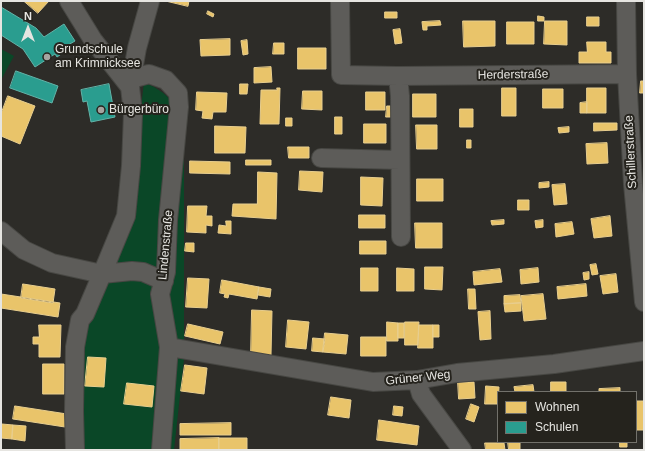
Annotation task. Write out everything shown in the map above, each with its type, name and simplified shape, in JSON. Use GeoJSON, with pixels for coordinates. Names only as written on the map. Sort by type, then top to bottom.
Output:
{"type":"FeatureCollection","features":[{"type":"Feature","properties":{"kind":"street"},"geometry":{"type":"LineString","coordinates":[[69,1],[93,40],[130,83]]}},
{"type":"Feature","properties":{"kind":"street"},"geometry":{"type":"LineString","coordinates":[[75,450],[75,347],[80,320],[85,314],[126,216],[132,166],[133,113],[130,83],[137,48],[150,1]]}},
{"type":"Feature","properties":{"kind":"street","name":"Herderstraße"},"geometry":{"type":"LineString","coordinates":[[340,1],[341,75],[627,74]]}},
{"type":"Feature","properties":{"kind":"street","name":"Schillerstraße"},"geometry":{"type":"LineString","coordinates":[[626,1],[627,74],[632,184],[644,302]]}},
{"type":"Feature","properties":{"kind":"street","name":"Lindenstraße"},"geometry":{"type":"LineString","coordinates":[[130,83],[149,74],[166,80],[178,93],[179,107],[168,220],[166,272],[160,294],[164,328],[169,347],[161,450]]}},
{"type":"Feature","properties":{"kind":"street"},"geometry":{"type":"LineString","coordinates":[[398,76],[400,96],[401,237]]}},
{"type":"Feature","properties":{"kind":"street"},"geometry":{"type":"LineString","coordinates":[[321,158],[400,160]]}},
{"type":"Feature","properties":{"kind":"street"},"geometry":{"type":"LineString","coordinates":[[1,231],[24,250],[52,263],[102,274],[132,271],[143,272],[164,281]]}},
{"type":"Feature","properties":{"kind":"street","name":"Grüner Weg"},"geometry":{"type":"LineString","coordinates":[[169,347],[374,382],[417,380],[457,374],[554,364],[644,351]]}},
{"type":"Feature","properties":{"kind":"street"},"geometry":{"type":"LineString","coordinates":[[417,380],[420,394],[462,450]]}},
{"type":"Feature","properties":{"kind":"green space"},"geometry":{"type":"Polygon","coordinates":[[[1,49],[14,56],[1,80],[1,49]]]}},
{"type":"Feature","properties":{"kind":"green space"},"geometry":{"type":"Polygon","coordinates":[[[144,82],[157,89],[167,97],[176,106],[184,118],[184,359],[174,450],[79,450],[79,349],[128,218],[144,82]]]}},
{"type":"Feature","properties":{"kind":"building: Wohnen"},"geometry":{"type":"Polygon","coordinates":[[[24,1],[49,1],[38,13],[24,1]]]}},
{"type":"Feature","properties":{"kind":"building: Wohnen"},"geometry":{"type":"Polygon","coordinates":[[[166,1],[189,1],[188,6],[166,1]]]}},
{"type":"Feature","properties":{"kind":"building: Wohnen"},"geometry":{"type":"Polygon","coordinates":[[[208,11],[214,14],[213,17],[207,14],[208,11]]]}},
{"type":"Feature","properties":{"kind":"building: Wohnen"},"geometry":{"type":"Polygon","coordinates":[[[385,12],[397,12],[397,18],[385,18],[385,12]]]}},
{"type":"Feature","properties":{"kind":"building: Wohnen"},"geometry":{"type":"Polygon","coordinates":[[[538,16],[544,17],[544,21],[538,21],[538,16]]]}},
{"type":"Feature","properties":{"kind":"building: Wohnen"},"geometry":{"type":"Polygon","coordinates":[[[587,17],[599,17],[599,26],[587,26],[587,17]]]}},
{"type":"Feature","properties":{"kind":"building: Wohnen"},"geometry":{"type":"Polygon","coordinates":[[[440,21],[441,25],[427,26],[427,30],[423,30],[422,22],[440,21]]]}},
{"type":"Feature","properties":{"kind":"building: Wohnen"},"geometry":{"type":"Polygon","coordinates":[[[463,21],[495,21],[495,46],[464,47],[463,21]]]}},
{"type":"Feature","properties":{"kind":"building: Wohnen"},"geometry":{"type":"Polygon","coordinates":[[[545,21],[567,21],[567,45],[544,44],[545,21]]]}},
{"type":"Feature","properties":{"kind":"building: Wohnen"},"geometry":{"type":"Polygon","coordinates":[[[507,22],[534,22],[534,44],[507,44],[507,22]]]}},
{"type":"Feature","properties":{"kind":"building: Wohnen"},"geometry":{"type":"Polygon","coordinates":[[[400,29],[402,43],[395,44],[393,30],[400,29]]]}},
{"type":"Feature","properties":{"kind":"building: Wohnen"},"geometry":{"type":"Polygon","coordinates":[[[230,39],[230,55],[201,56],[200,40],[230,39]]]}},
{"type":"Feature","properties":{"kind":"building: Wohnen"},"geometry":{"type":"Polygon","coordinates":[[[247,40],[248,54],[243,55],[241,41],[247,40]]]}},
{"type":"Feature","properties":{"kind":"building: Wohnen"},"geometry":{"type":"Polygon","coordinates":[[[587,42],[606,42],[606,52],[611,52],[611,63],[579,63],[579,52],[587,52],[587,42]]]}},
{"type":"Feature","properties":{"kind":"building: Wohnen"},"geometry":{"type":"Polygon","coordinates":[[[274,43],[284,43],[284,54],[273,54],[274,43]]]}},
{"type":"Feature","properties":{"kind":"building: Wohnen"},"geometry":{"type":"Polygon","coordinates":[[[298,48],[326,48],[326,69],[298,69],[298,48]]]}},
{"type":"Feature","properties":{"kind":"building: Wohnen"},"geometry":{"type":"Polygon","coordinates":[[[271,67],[272,82],[254,83],[254,68],[271,67]]]}},
{"type":"Feature","properties":{"kind":"building: Wohnen"},"geometry":{"type":"Polygon","coordinates":[[[641,81],[644,81],[644,93],[640,93],[641,81]]]}},
{"type":"Feature","properties":{"kind":"building: Wohnen"},"geometry":{"type":"Polygon","coordinates":[[[240,84],[248,84],[247,94],[240,94],[240,84]]]}},
{"type":"Feature","properties":{"kind":"building: Wohnen"},"geometry":{"type":"Polygon","coordinates":[[[277,88],[280,88],[279,124],[260,124],[261,90],[277,90],[277,88]]]}},
{"type":"Feature","properties":{"kind":"building: Wohnen"},"geometry":{"type":"Polygon","coordinates":[[[502,88],[516,88],[516,116],[502,116],[502,88]]]}},
{"type":"Feature","properties":{"kind":"building: Wohnen"},"geometry":{"type":"Polygon","coordinates":[[[587,88],[606,88],[606,113],[587,113],[587,88]]]}},
{"type":"Feature","properties":{"kind":"building: Wohnen"},"geometry":{"type":"Polygon","coordinates":[[[543,89],[563,89],[563,108],[543,108],[543,89]]]}},
{"type":"Feature","properties":{"kind":"building: Wohnen"},"geometry":{"type":"Polygon","coordinates":[[[303,91],[322,91],[322,110],[302,109],[303,91]]]}},
{"type":"Feature","properties":{"kind":"building: Wohnen"},"geometry":{"type":"Polygon","coordinates":[[[197,92],[227,93],[226,112],[213,112],[212,119],[202,118],[203,111],[196,110],[197,92]]]}},
{"type":"Feature","properties":{"kind":"building: Wohnen"},"geometry":{"type":"Polygon","coordinates":[[[366,92],[385,92],[385,110],[366,110],[366,92]]]}},
{"type":"Feature","properties":{"kind":"building: Wohnen"},"geometry":{"type":"Polygon","coordinates":[[[413,94],[436,94],[436,117],[413,117],[413,94]]]}},
{"type":"Feature","properties":{"kind":"building: Wohnen"},"geometry":{"type":"Polygon","coordinates":[[[8,96],[35,106],[20,144],[1,136],[1,114],[8,96]]]}},
{"type":"Feature","properties":{"kind":"building: Wohnen"},"geometry":{"type":"Polygon","coordinates":[[[587,102],[587,113],[580,113],[580,103],[587,102]]]}},
{"type":"Feature","properties":{"kind":"building: Wohnen"},"geometry":{"type":"Polygon","coordinates":[[[387,106],[393,106],[392,117],[386,117],[387,106]]]}},
{"type":"Feature","properties":{"kind":"building: Wohnen"},"geometry":{"type":"Polygon","coordinates":[[[460,109],[473,109],[473,127],[460,127],[460,109]]]}},
{"type":"Feature","properties":{"kind":"building: Wohnen"},"geometry":{"type":"Polygon","coordinates":[[[335,117],[342,117],[342,134],[335,134],[335,117]]]}},
{"type":"Feature","properties":{"kind":"building: Wohnen"},"geometry":{"type":"Polygon","coordinates":[[[286,118],[292,118],[292,126],[286,126],[286,118]]]}},
{"type":"Feature","properties":{"kind":"building: Wohnen"},"geometry":{"type":"Polygon","coordinates":[[[594,123],[617,123],[617,130],[594,131],[594,123]]]}},
{"type":"Feature","properties":{"kind":"building: Wohnen"},"geometry":{"type":"Polygon","coordinates":[[[364,124],[386,124],[386,143],[364,143],[364,124]]]}},
{"type":"Feature","properties":{"kind":"building: Wohnen"},"geometry":{"type":"Polygon","coordinates":[[[416,125],[437,125],[437,149],[417,149],[416,125]]]}},
{"type":"Feature","properties":{"kind":"building: Wohnen"},"geometry":{"type":"Polygon","coordinates":[[[215,126],[246,127],[245,153],[215,153],[215,126]]]}},
{"type":"Feature","properties":{"kind":"building: Wohnen"},"geometry":{"type":"Polygon","coordinates":[[[569,127],[569,132],[559,133],[558,128],[569,127]]]}},
{"type":"Feature","properties":{"kind":"building: Wohnen"},"geometry":{"type":"Polygon","coordinates":[[[467,140],[471,140],[471,148],[467,148],[467,140]]]}},
{"type":"Feature","properties":{"kind":"building: Wohnen"},"geometry":{"type":"Polygon","coordinates":[[[607,143],[608,163],[587,164],[586,144],[607,143]]]}},
{"type":"Feature","properties":{"kind":"building: Wohnen"},"geometry":{"type":"Polygon","coordinates":[[[288,147],[309,147],[309,158],[289,158],[288,147]]]}},
{"type":"Feature","properties":{"kind":"building: Wohnen"},"geometry":{"type":"Polygon","coordinates":[[[246,160],[271,160],[271,165],[246,165],[246,160]]]}},
{"type":"Feature","properties":{"kind":"building: Wohnen"},"geometry":{"type":"Polygon","coordinates":[[[190,161],[230,162],[230,174],[190,173],[190,161]]]}},
{"type":"Feature","properties":{"kind":"building: Wohnen"},"geometry":{"type":"Polygon","coordinates":[[[300,171],[323,172],[322,192],[299,190],[300,171]]]}},
{"type":"Feature","properties":{"kind":"building: Wohnen"},"geometry":{"type":"Polygon","coordinates":[[[258,172],[277,173],[276,219],[232,216],[233,204],[257,204],[258,172]]]}},
{"type":"Feature","properties":{"kind":"building: Wohnen"},"geometry":{"type":"Polygon","coordinates":[[[361,177],[383,178],[382,206],[361,205],[361,177]]]}},
{"type":"Feature","properties":{"kind":"building: Wohnen"},"geometry":{"type":"Polygon","coordinates":[[[417,179],[443,179],[443,201],[417,201],[417,179]]]}},
{"type":"Feature","properties":{"kind":"building: Wohnen"},"geometry":{"type":"Polygon","coordinates":[[[549,182],[549,187],[539,188],[539,183],[549,182]]]}},
{"type":"Feature","properties":{"kind":"building: Wohnen"},"geometry":{"type":"Polygon","coordinates":[[[565,184],[567,204],[554,205],[552,185],[565,184]]]}},
{"type":"Feature","properties":{"kind":"building: Wohnen"},"geometry":{"type":"Polygon","coordinates":[[[518,200],[529,200],[529,210],[518,210],[518,200]]]}},
{"type":"Feature","properties":{"kind":"building: Wohnen"},"geometry":{"type":"Polygon","coordinates":[[[188,206],[207,206],[206,216],[212,216],[212,226],[206,225],[206,233],[187,232],[188,206]]]}},
{"type":"Feature","properties":{"kind":"building: Wohnen"},"geometry":{"type":"Polygon","coordinates":[[[359,215],[385,215],[385,228],[359,228],[359,215]]]}},
{"type":"Feature","properties":{"kind":"building: Wohnen"},"geometry":{"type":"Polygon","coordinates":[[[610,216],[612,236],[594,238],[591,219],[610,216]]]}},
{"type":"Feature","properties":{"kind":"building: Wohnen"},"geometry":{"type":"Polygon","coordinates":[[[504,220],[504,224],[492,225],[491,221],[504,220]]]}},
{"type":"Feature","properties":{"kind":"building: Wohnen"},"geometry":{"type":"Polygon","coordinates":[[[543,220],[543,227],[536,228],[535,221],[543,220]]]}},
{"type":"Feature","properties":{"kind":"building: Wohnen"},"geometry":{"type":"Polygon","coordinates":[[[226,221],[231,221],[231,234],[218,233],[219,225],[226,226],[226,221]]]}},
{"type":"Feature","properties":{"kind":"building: Wohnen"},"geometry":{"type":"Polygon","coordinates":[[[572,222],[574,234],[556,237],[555,224],[572,222]]]}},
{"type":"Feature","properties":{"kind":"building: Wohnen"},"geometry":{"type":"Polygon","coordinates":[[[415,223],[442,223],[442,248],[416,248],[415,223]]]}},
{"type":"Feature","properties":{"kind":"building: Wohnen"},"geometry":{"type":"Polygon","coordinates":[[[360,241],[386,241],[386,254],[360,254],[360,241]]]}},
{"type":"Feature","properties":{"kind":"building: Wohnen"},"geometry":{"type":"Polygon","coordinates":[[[186,243],[194,243],[194,252],[185,251],[186,243]]]}},
{"type":"Feature","properties":{"kind":"building: Wohnen"},"geometry":{"type":"Polygon","coordinates":[[[596,264],[598,274],[592,275],[590,265],[596,264]]]}},
{"type":"Feature","properties":{"kind":"building: Wohnen"},"geometry":{"type":"Polygon","coordinates":[[[425,267],[443,267],[442,290],[425,289],[425,267]]]}},
{"type":"Feature","properties":{"kind":"building: Wohnen"},"geometry":{"type":"Polygon","coordinates":[[[361,268],[378,268],[378,291],[361,291],[361,268]]]}},
{"type":"Feature","properties":{"kind":"building: Wohnen"},"geometry":{"type":"Polygon","coordinates":[[[397,268],[414,269],[414,291],[397,291],[397,268]]]}},
{"type":"Feature","properties":{"kind":"building: Wohnen"},"geometry":{"type":"Polygon","coordinates":[[[538,268],[539,282],[521,284],[520,270],[538,268]]]}},
{"type":"Feature","properties":{"kind":"building: Wohnen"},"geometry":{"type":"Polygon","coordinates":[[[500,269],[502,282],[474,285],[473,272],[500,269]]]}},
{"type":"Feature","properties":{"kind":"building: Wohnen"},"geometry":{"type":"Polygon","coordinates":[[[589,272],[589,279],[584,280],[583,273],[589,272]]]}},
{"type":"Feature","properties":{"kind":"building: Wohnen"},"geometry":{"type":"Polygon","coordinates":[[[616,274],[618,292],[603,294],[600,276],[616,274]]]}},
{"type":"Feature","properties":{"kind":"building: Wohnen"},"geometry":{"type":"Polygon","coordinates":[[[188,278],[209,279],[207,308],[186,307],[188,278]]]}},
{"type":"Feature","properties":{"kind":"building: Wohnen"},"geometry":{"type":"Polygon","coordinates":[[[222,280],[259,287],[257,299],[229,294],[228,298],[224,297],[225,294],[220,293],[222,280]]]}},
{"type":"Feature","properties":{"kind":"building: Wohnen"},"geometry":{"type":"Polygon","coordinates":[[[23,284],[55,289],[53,303],[21,298],[23,284]]]}},
{"type":"Feature","properties":{"kind":"building: Wohnen"},"geometry":{"type":"Polygon","coordinates":[[[586,284],[587,296],[558,299],[557,287],[586,284]]]}},
{"type":"Feature","properties":{"kind":"building: Wohnen"},"geometry":{"type":"Polygon","coordinates":[[[259,287],[271,289],[270,297],[258,295],[259,287]]]}},
{"type":"Feature","properties":{"kind":"building: Wohnen"},"geometry":{"type":"Polygon","coordinates":[[[468,289],[475,289],[476,309],[469,309],[468,289]]]}},
{"type":"Feature","properties":{"kind":"building: Wohnen"},"geometry":{"type":"Polygon","coordinates":[[[1,294],[60,303],[58,317],[1,308],[1,294]]]}},
{"type":"Feature","properties":{"kind":"building: Wohnen"},"geometry":{"type":"Polygon","coordinates":[[[543,294],[546,319],[524,321],[521,296],[543,294]]]}},
{"type":"Feature","properties":{"kind":"building: Wohnen"},"geometry":{"type":"Polygon","coordinates":[[[520,295],[521,303],[504,304],[504,296],[520,295]]]}},
{"type":"Feature","properties":{"kind":"building: Wohnen"},"geometry":{"type":"Polygon","coordinates":[[[521,303],[521,311],[505,312],[504,304],[521,303]]]}},
{"type":"Feature","properties":{"kind":"building: Wohnen"},"geometry":{"type":"Polygon","coordinates":[[[252,310],[272,311],[271,355],[251,354],[252,310]]]}},
{"type":"Feature","properties":{"kind":"building: Wohnen"},"geometry":{"type":"Polygon","coordinates":[[[490,311],[491,339],[480,340],[478,312],[490,311]]]}},
{"type":"Feature","properties":{"kind":"building: Wohnen"},"geometry":{"type":"Polygon","coordinates":[[[288,320],[309,322],[306,349],[286,347],[288,320]]]}},
{"type":"Feature","properties":{"kind":"building: Wohnen"},"geometry":{"type":"Polygon","coordinates":[[[387,322],[398,323],[398,341],[387,341],[387,322]]]}},
{"type":"Feature","properties":{"kind":"building: Wohnen"},"geometry":{"type":"Polygon","coordinates":[[[405,322],[419,322],[418,345],[405,345],[405,322]]]}},
{"type":"Feature","properties":{"kind":"building: Wohnen"},"geometry":{"type":"Polygon","coordinates":[[[398,323],[404,323],[404,338],[398,338],[398,323]]]}},
{"type":"Feature","properties":{"kind":"building: Wohnen"},"geometry":{"type":"Polygon","coordinates":[[[188,324],[223,332],[220,344],[185,336],[188,324]]]}},
{"type":"Feature","properties":{"kind":"building: Wohnen"},"geometry":{"type":"Polygon","coordinates":[[[39,325],[61,325],[60,357],[39,357],[39,344],[33,344],[33,337],[39,337],[39,325]]]}},
{"type":"Feature","properties":{"kind":"building: Wohnen"},"geometry":{"type":"Polygon","coordinates":[[[419,325],[433,325],[433,348],[418,348],[419,325]]]}},
{"type":"Feature","properties":{"kind":"building: Wohnen"},"geometry":{"type":"Polygon","coordinates":[[[433,325],[439,325],[439,337],[433,337],[433,325]]]}},
{"type":"Feature","properties":{"kind":"building: Wohnen"},"geometry":{"type":"Polygon","coordinates":[[[325,333],[348,335],[346,354],[323,352],[325,333]]]}},
{"type":"Feature","properties":{"kind":"building: Wohnen"},"geometry":{"type":"Polygon","coordinates":[[[361,337],[386,337],[386,356],[361,356],[361,337]]]}},
{"type":"Feature","properties":{"kind":"building: Wohnen"},"geometry":{"type":"Polygon","coordinates":[[[313,338],[325,339],[323,352],[312,351],[313,338]]]}},
{"type":"Feature","properties":{"kind":"building: Wohnen"},"geometry":{"type":"Polygon","coordinates":[[[88,357],[106,358],[104,387],[85,386],[88,357]]]}},
{"type":"Feature","properties":{"kind":"building: Wohnen"},"geometry":{"type":"Polygon","coordinates":[[[43,364],[64,364],[64,394],[43,394],[43,364]]]}},
{"type":"Feature","properties":{"kind":"building: Wohnen"},"geometry":{"type":"Polygon","coordinates":[[[185,365],[207,368],[204,394],[181,391],[185,365]]]}},
{"type":"Feature","properties":{"kind":"building: Wohnen"},"geometry":{"type":"Polygon","coordinates":[[[458,382],[474,382],[475,398],[459,399],[458,382]]]}},
{"type":"Feature","properties":{"kind":"building: Wohnen"},"geometry":{"type":"Polygon","coordinates":[[[551,382],[566,382],[566,391],[551,391],[551,382]]]}},
{"type":"Feature","properties":{"kind":"building: Wohnen"},"geometry":{"type":"Polygon","coordinates":[[[127,383],[154,386],[152,407],[124,404],[127,383]]]}},
{"type":"Feature","properties":{"kind":"building: Wohnen"},"geometry":{"type":"Polygon","coordinates":[[[533,385],[534,391],[515,391],[514,387],[533,385]]]}},
{"type":"Feature","properties":{"kind":"building: Wohnen"},"geometry":{"type":"Polygon","coordinates":[[[486,386],[499,387],[499,391],[497,391],[497,404],[485,404],[486,386]]]}},
{"type":"Feature","properties":{"kind":"building: Wohnen"},"geometry":{"type":"Polygon","coordinates":[[[620,388],[620,391],[599,391],[599,389],[620,388]]]}},
{"type":"Feature","properties":{"kind":"building: Wohnen"},"geometry":{"type":"Polygon","coordinates":[[[331,397],[351,400],[349,418],[328,415],[331,397]]]}},
{"type":"Feature","properties":{"kind":"building: Wohnen"},"geometry":{"type":"Polygon","coordinates":[[[637,401],[644,401],[644,430],[637,430],[637,401]]]}},
{"type":"Feature","properties":{"kind":"building: Wohnen"},"geometry":{"type":"Polygon","coordinates":[[[471,404],[479,407],[474,422],[466,419],[471,404]]]}},
{"type":"Feature","properties":{"kind":"building: Wohnen"},"geometry":{"type":"Polygon","coordinates":[[[15,406],[67,414],[65,427],[13,419],[15,406]]]}},
{"type":"Feature","properties":{"kind":"building: Wohnen"},"geometry":{"type":"Polygon","coordinates":[[[394,406],[403,407],[402,416],[393,415],[394,406]]]}},
{"type":"Feature","properties":{"kind":"building: Wohnen"},"geometry":{"type":"Polygon","coordinates":[[[379,420],[419,426],[417,445],[377,440],[379,420]]]}},
{"type":"Feature","properties":{"kind":"building: Wohnen"},"geometry":{"type":"Polygon","coordinates":[[[231,423],[231,435],[180,435],[180,424],[231,423]]]}},
{"type":"Feature","properties":{"kind":"building: Wohnen"},"geometry":{"type":"Polygon","coordinates":[[[2,424],[13,425],[12,439],[1,438],[2,424]]]}},
{"type":"Feature","properties":{"kind":"building: Wohnen"},"geometry":{"type":"Polygon","coordinates":[[[13,425],[26,426],[25,441],[12,439],[13,425]]]}},
{"type":"Feature","properties":{"kind":"building: Wohnen"},"geometry":{"type":"Polygon","coordinates":[[[219,438],[219,450],[180,450],[180,439],[219,438]]]}},
{"type":"Feature","properties":{"kind":"building: Wohnen"},"geometry":{"type":"Polygon","coordinates":[[[219,438],[247,438],[247,450],[219,450],[219,438]]]}},
{"type":"Feature","properties":{"kind":"building: Wohnen"},"geometry":{"type":"Polygon","coordinates":[[[485,443],[504,443],[505,450],[486,450],[485,443]]]}},
{"type":"Feature","properties":{"kind":"building: Wohnen"},"geometry":{"type":"Polygon","coordinates":[[[508,443],[520,443],[520,450],[509,450],[508,443]]]}},
{"type":"Feature","properties":{"kind":"building: Wohnen"},"geometry":{"type":"Polygon","coordinates":[[[620,443],[627,443],[627,447],[620,447],[620,443]]]}},
{"type":"Feature","properties":{"kind":"building: Schulen"},"geometry":{"type":"Polygon","coordinates":[[[1,7],[36,28],[44,37],[64,24],[75,41],[68,45],[70,48],[57,57],[55,54],[35,67],[23,49],[1,35],[1,7]]]}},
{"type":"Feature","properties":{"kind":"building: Schulen"},"geometry":{"type":"Polygon","coordinates":[[[16,71],[58,86],[52,103],[10,88],[16,71]]]}},
{"type":"Feature","properties":{"kind":"building: Schulen","name":"Bürgerbüro"},"geometry":{"type":"Polygon","coordinates":[[[109,84],[115,117],[91,122],[87,101],[83,102],[81,90],[109,84]]]}},
{"type":"Feature","properties":{"kind":"place","name":"Grundschule am Krimnicksee"},"geometry":{"type":"Point","coordinates":[47,57]}},
{"type":"Feature","properties":{"kind":"place","name":"Bürgerbüro"},"geometry":{"type":"Point","coordinates":[101,110]}}]}
